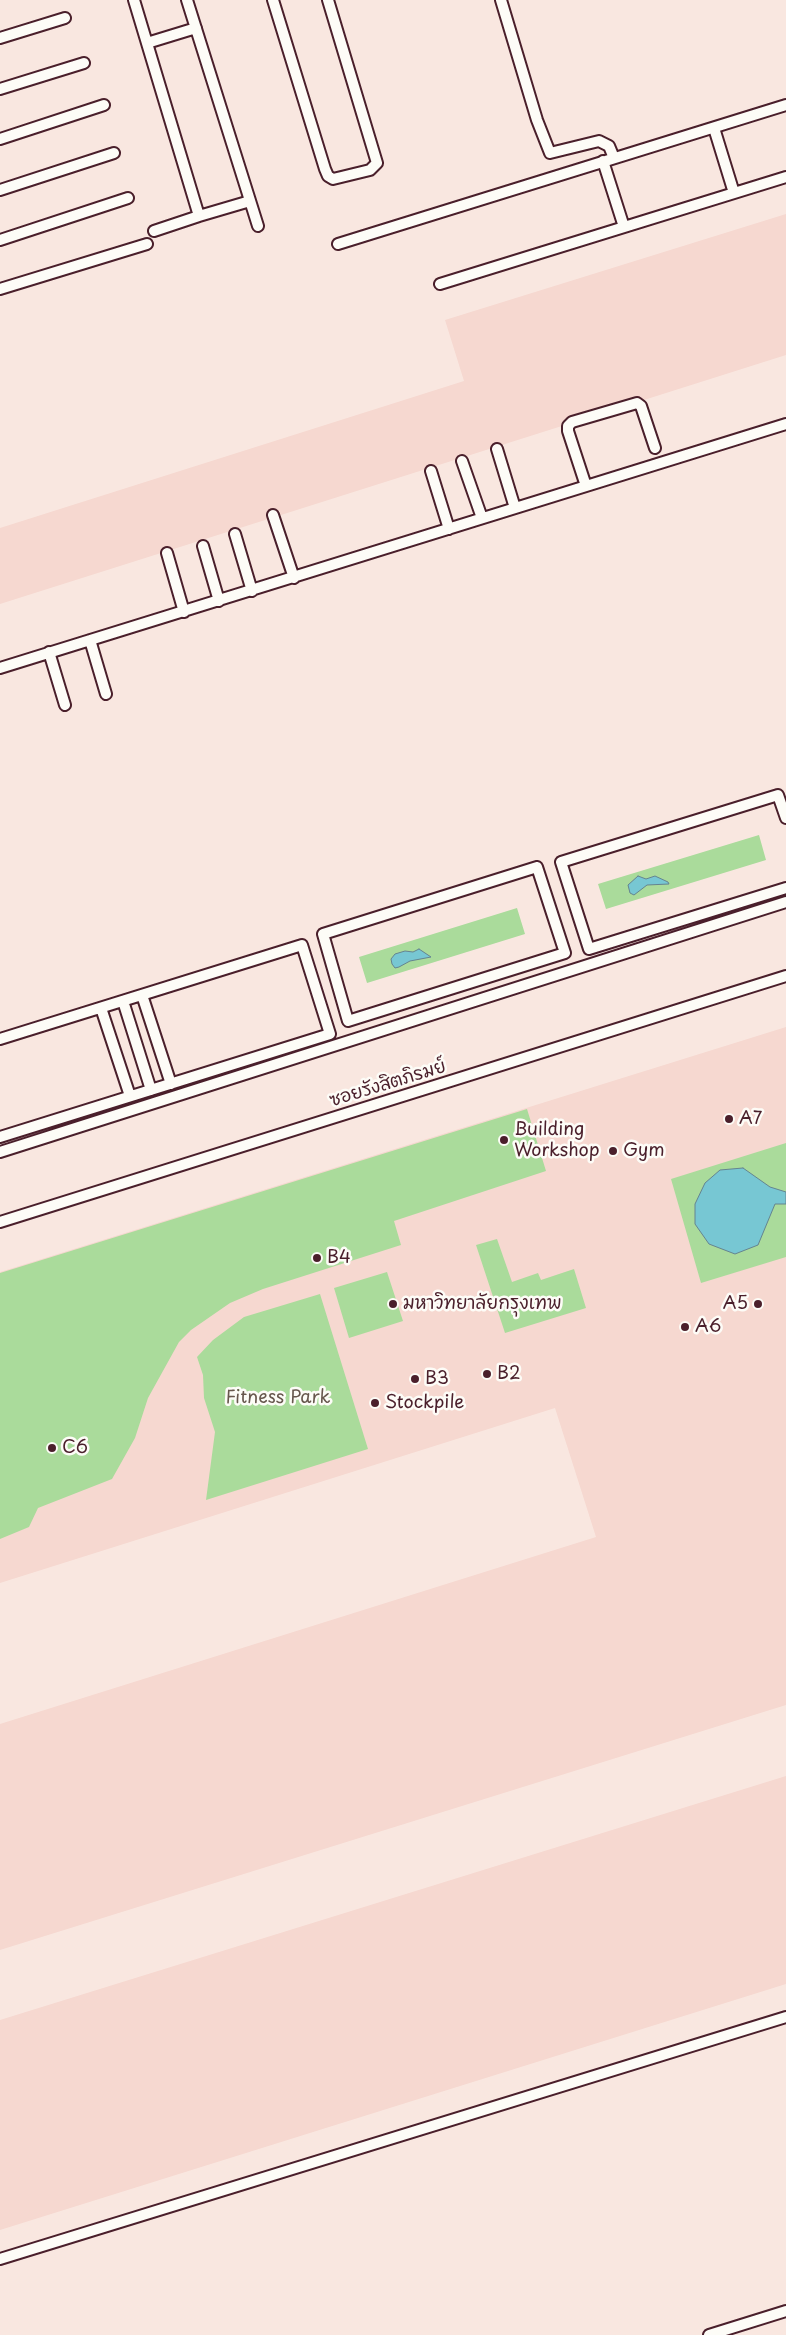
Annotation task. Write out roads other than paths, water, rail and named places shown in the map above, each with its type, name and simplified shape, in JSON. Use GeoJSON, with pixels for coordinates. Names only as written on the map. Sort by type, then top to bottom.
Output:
{"type":"FeatureCollection","features":[{"type":"Feature","properties":{"kind":"street"},"geometry":{"type":"LineString","coordinates":[[134,0],[199,216]]}},
{"type":"Feature","properties":{"kind":"street"},"geometry":{"type":"LineString","coordinates":[[187,0],[258,226]]}},
{"type":"Feature","properties":{"kind":"street"},"geometry":{"type":"LineString","coordinates":[[273,0],[325,169],[328,176],[333,179],[370,170],[377,163],[328,0]]}},
{"type":"Feature","properties":{"kind":"street"},"geometry":{"type":"LineString","coordinates":[[501,0],[537,120],[550,153],[599,141],[609,146],[614,158]]}},
{"type":"Feature","properties":{"kind":"street"},"geometry":{"type":"LineString","coordinates":[[0,38],[65,18]]}},
{"type":"Feature","properties":{"kind":"street"},"geometry":{"type":"LineString","coordinates":[[147,43],[196,28]]}},
{"type":"Feature","properties":{"kind":"street"},"geometry":{"type":"LineString","coordinates":[[0,89],[84,63]]}},
{"type":"Feature","properties":{"kind":"street"},"geometry":{"type":"LineString","coordinates":[[0,139],[104,106]]}},
{"type":"Feature","properties":{"kind":"street"},"geometry":{"type":"LineString","coordinates":[[338,244],[786,106]]}},
{"type":"Feature","properties":{"kind":"street"},"geometry":{"type":"LineString","coordinates":[[714,128],[734,193]]}},
{"type":"Feature","properties":{"kind":"street"},"geometry":{"type":"LineString","coordinates":[[0,190],[114,153]]}},
{"type":"Feature","properties":{"kind":"street"},"geometry":{"type":"LineString","coordinates":[[603,161],[624,227]]}},
{"type":"Feature","properties":{"kind":"street"},"geometry":{"type":"LineString","coordinates":[[440,284],[786,176]]}},
{"type":"Feature","properties":{"kind":"street"},"geometry":{"type":"LineString","coordinates":[[0,240],[128,198]]}},
{"type":"Feature","properties":{"kind":"street"},"geometry":{"type":"LineString","coordinates":[[154,231],[250,201]]}},
{"type":"Feature","properties":{"kind":"street"},"geometry":{"type":"LineString","coordinates":[[0,289],[147,244]]}},
{"type":"Feature","properties":{"kind":"street"},"geometry":{"type":"LineString","coordinates":[[586,486],[568,431],[568,426],[572,422],[637,403],[641,406],[654,448]]}},
{"type":"Feature","properties":{"kind":"street"},"geometry":{"type":"LineString","coordinates":[[0,668],[786,424]]}},
{"type":"Feature","properties":{"kind":"street"},"geometry":{"type":"LineString","coordinates":[[498,449],[515,508]]}},
{"type":"Feature","properties":{"kind":"street"},"geometry":{"type":"LineString","coordinates":[[462,460],[482,518]]}},
{"type":"Feature","properties":{"kind":"street"},"geometry":{"type":"LineString","coordinates":[[431,471],[449,529]]}},
{"type":"Feature","properties":{"kind":"street"},"geometry":{"type":"LineString","coordinates":[[273,515],[294,578]]}},
{"type":"Feature","properties":{"kind":"street"},"geometry":{"type":"LineString","coordinates":[[235,534],[252,591]]}},
{"type":"Feature","properties":{"kind":"street"},"geometry":{"type":"LineString","coordinates":[[203,546],[219,601]]}},
{"type":"Feature","properties":{"kind":"street"},"geometry":{"type":"LineString","coordinates":[[167,553],[184,612]]}},
{"type":"Feature","properties":{"kind":"street"},"geometry":{"type":"LineString","coordinates":[[90,640],[106,694]]}},
{"type":"Feature","properties":{"kind":"street"},"geometry":{"type":"LineString","coordinates":[[49,652],[64,705]]}},
{"type":"Feature","properties":{"kind":"street"},"geometry":{"type":"LineString","coordinates":[[786,818],[778,795],[561,862],[589,949],[786,888]]}},
{"type":"Feature","properties":{"kind":"street"},"geometry":{"type":"LineString","coordinates":[[537,867],[565,953],[459,987],[348,1021],[323,934],[537,867]]}},
{"type":"Feature","properties":{"kind":"street"},"geometry":{"type":"LineString","coordinates":[[0,1152],[200,1090],[786,902]]}},
{"type":"Feature","properties":{"kind":"street"},"geometry":{"type":"LineString","coordinates":[[697,916],[702,930]]}},
{"type":"Feature","properties":{"kind":"street"},"geometry":{"type":"LineString","coordinates":[[0,1039],[302,945],[330,1034],[0,1136]]}},
{"type":"Feature","properties":{"kind":"street","name":"ซอยรังสิตภิรมย์"},"geometry":{"type":"LineString","coordinates":[[0,1222],[786,976]]}},
{"type":"Feature","properties":{"kind":"street"},"geometry":{"type":"LineString","coordinates":[[459,987],[465,1005]]}},
{"type":"Feature","properties":{"kind":"street"},"geometry":{"type":"LineString","coordinates":[[142,995],[171,1084]]}},
{"type":"Feature","properties":{"kind":"street"},"geometry":{"type":"LineString","coordinates":[[123,1001],[151,1090]]}},
{"type":"Feature","properties":{"kind":"street"},"geometry":{"type":"LineString","coordinates":[[101,1008],[130,1096]]}},
{"type":"Feature","properties":{"kind":"street"},"geometry":{"type":"LineString","coordinates":[[196,1076],[200,1090]]}},
{"type":"Feature","properties":{"kind":"street"},"geometry":{"type":"LineString","coordinates":[[0,2258],[786,2017]]}},
{"type":"Feature","properties":{"kind":"street"},"geometry":{"type":"LineString","coordinates":[[709,2335],[786,2311]]}},
{"type":"Feature","properties":{"kind":"water"},"geometry":{"type":"Polygon","coordinates":[[[638,876],[646,879],[655,876],[669,884],[647,885],[634,895],[630,893],[628,885],[638,876]]]}},
{"type":"Feature","properties":{"kind":"water"},"geometry":{"type":"Polygon","coordinates":[[[419,949],[431,957],[410,961],[395,968],[392,964],[391,959],[395,954],[405,951],[413,952],[419,949]]]}},
{"type":"Feature","properties":{"kind":"water"},"geometry":{"type":"Polygon","coordinates":[[[743,1168],[770,1187],[786,1192],[786,1204],[775,1204],[758,1245],[735,1254],[709,1244],[695,1224],[695,1204],[705,1183],[720,1170],[743,1168]]]}},
{"type":"Feature","properties":{"kind":"place","name":"A7"},"geometry":{"type":"Point","coordinates":[729,1119]}},
{"type":"Feature","properties":{"kind":"place","name":"Building Workshop"},"geometry":{"type":"Point","coordinates":[504,1140]}},
{"type":"Feature","properties":{"kind":"place","name":"Gym"},"geometry":{"type":"Point","coordinates":[613,1151]}},
{"type":"Feature","properties":{"kind":"place","name":"B4"},"geometry":{"type":"Point","coordinates":[317,1258]}},
{"type":"Feature","properties":{"kind":"place","name":"มหาวิทยาลัยกรุงเทพ"},"geometry":{"type":"Point","coordinates":[393,1304]}},
{"type":"Feature","properties":{"kind":"place","name":"A5"},"geometry":{"type":"Point","coordinates":[758,1304]}},
{"type":"Feature","properties":{"kind":"place","name":"A6"},"geometry":{"type":"Point","coordinates":[685,1327]}},
{"type":"Feature","properties":{"kind":"place","name":"B2"},"geometry":{"type":"Point","coordinates":[487,1374]}},
{"type":"Feature","properties":{"kind":"place","name":"B3"},"geometry":{"type":"Point","coordinates":[415,1379]}},
{"type":"Feature","properties":{"kind":"place","name":"Stockpile"},"geometry":{"type":"Point","coordinates":[375,1403]}},
{"type":"Feature","properties":{"kind":"place","name":"C6"},"geometry":{"type":"Point","coordinates":[52,1448]}},
{"type":"Feature","properties":{"kind":"park label","name":"Fitness Park"},"geometry":{"type":"Point","coordinates":[278,1398]}}]}
